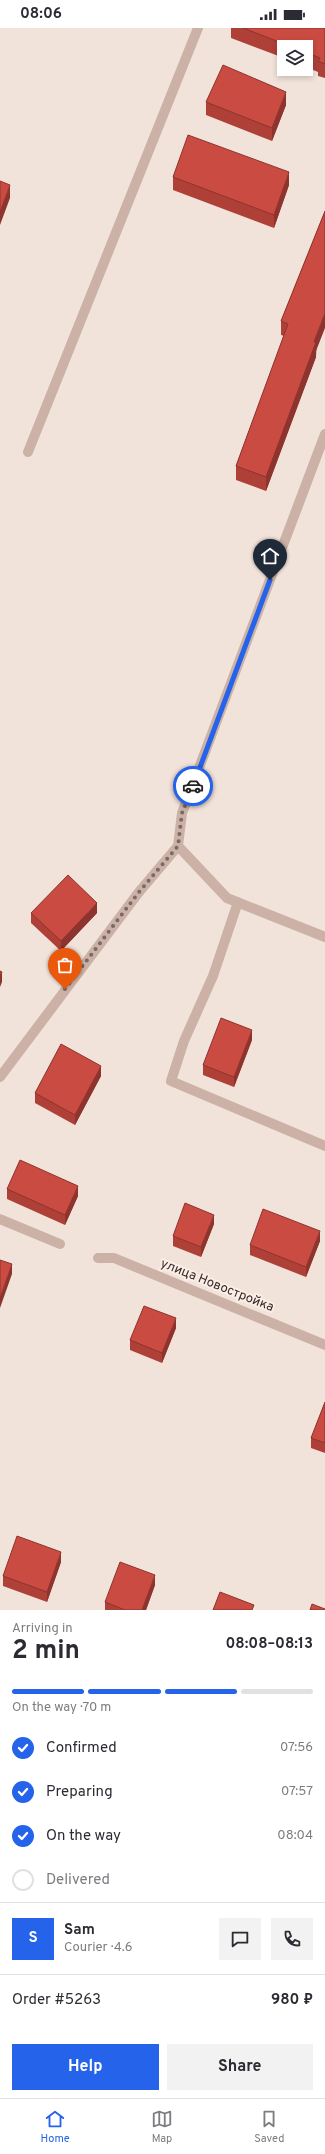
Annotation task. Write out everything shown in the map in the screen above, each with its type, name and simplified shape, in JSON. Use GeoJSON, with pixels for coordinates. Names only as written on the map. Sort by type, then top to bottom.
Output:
{"type":"FeatureCollection","features":[{"type":"Feature","properties":{"kind":"street"},"geometry":{"type":"LineString","coordinates":[[28,452],[198,28]]}},
{"type":"Feature","properties":{"kind":"street"},"geometry":{"type":"LineString","coordinates":[[0,1077],[139,892],[178,846],[182,813],[325,434]]}},
{"type":"Feature","properties":{"kind":"street"},"geometry":{"type":"LineString","coordinates":[[178,846],[227,898],[325,937]]}},
{"type":"Feature","properties":{"kind":"street"},"geometry":{"type":"LineString","coordinates":[[238,902],[213,976],[184,1041],[171,1081],[325,1146]]}},
{"type":"Feature","properties":{"kind":"street"},"geometry":{"type":"LineString","coordinates":[[0,1219],[60,1244]]}},
{"type":"Feature","properties":{"kind":"street","name":"улица Новостройка"},"geometry":{"type":"LineString","coordinates":[[98,1258],[114,1258],[325,1345]]}},
{"type":"Feature","properties":{"kind":"building"},"geometry":{"type":"Polygon","coordinates":[[[243,28],[325,28],[325,64],[318,61],[320,58],[313,55],[313,40],[277,41],[243,28]]]}},
{"type":"Feature","properties":{"kind":"building"},"geometry":{"type":"Polygon","coordinates":[[[223,65],[286,92],[272,128],[206,102],[223,65]]]}},
{"type":"Feature","properties":{"kind":"building"},"geometry":{"type":"Polygon","coordinates":[[[188,135],[289,172],[274,215],[173,177],[188,135]]]}},
{"type":"Feature","properties":{"kind":"building"},"geometry":{"type":"Polygon","coordinates":[[[0,181],[10,185],[0,212],[0,181]]]}},
{"type":"Feature","properties":{"kind":"building"},"geometry":{"type":"Polygon","coordinates":[[[325,211],[325,313],[314,342],[316,342],[266,477],[236,466],[288,324],[281,321],[325,211]]]}},
{"type":"Feature","properties":{"kind":"building"},"geometry":{"type":"Polygon","coordinates":[[[68,875],[97,903],[61,941],[31,913],[68,875]]]}},
{"type":"Feature","properties":{"kind":"building"},"geometry":{"type":"Polygon","coordinates":[[[221,1018],[252,1030],[234,1077],[203,1065],[221,1018]]]}},
{"type":"Feature","properties":{"kind":"building"},"geometry":{"type":"Polygon","coordinates":[[[61,1044],[101,1066],[75,1115],[35,1093],[61,1044]]]}},
{"type":"Feature","properties":{"kind":"building"},"geometry":{"type":"Polygon","coordinates":[[[20,1160],[78,1186],[65,1215],[7,1189],[20,1160]]]}},
{"type":"Feature","properties":{"kind":"building"},"geometry":{"type":"Polygon","coordinates":[[[185,1203],[214,1215],[201,1247],[173,1236],[185,1203]]]}},
{"type":"Feature","properties":{"kind":"building"},"geometry":{"type":"Polygon","coordinates":[[[263,1209],[320,1231],[306,1267],[250,1245],[263,1209]]]}},
{"type":"Feature","properties":{"kind":"building"},"geometry":{"type":"Polygon","coordinates":[[[0,1260],[12,1264],[0,1298],[0,1260]]]}},
{"type":"Feature","properties":{"kind":"building"},"geometry":{"type":"Polygon","coordinates":[[[144,1306],[176,1318],[162,1353],[130,1340],[144,1306]]]}},
{"type":"Feature","properties":{"kind":"building"},"geometry":{"type":"Polygon","coordinates":[[[325,1402],[325,1443],[311,1438],[325,1402]]]}},
{"type":"Feature","properties":{"kind":"building"},"geometry":{"type":"Polygon","coordinates":[[[17,1536],[61,1552],[47,1592],[3,1576],[17,1536]]]}},
{"type":"Feature","properties":{"kind":"building"},"geometry":{"type":"Polygon","coordinates":[[[120,1562],[155,1575],[142,1610],[125,1610],[105,1602],[120,1562]]]}},
{"type":"Feature","properties":{"kind":"building"},"geometry":{"type":"Polygon","coordinates":[[[220,1592],[254,1605],[252,1610],[213,1610],[220,1592]]]}},
{"type":"Feature","properties":{"kind":"building"},"geometry":{"type":"Polygon","coordinates":[[[312,1604],[325,1609],[325,1610],[310,1610],[312,1604]]]}},
{"type":"Feature","properties":{"kind":"way so far"},"geometry":{"type":"LineString","coordinates":[[65,989],[139,892],[178,846],[182,813],[193,786]]}},
{"type":"Feature","properties":{"kind":"route"},"geometry":{"type":"LineString","coordinates":[[193,786],[270,580]]}}]}
